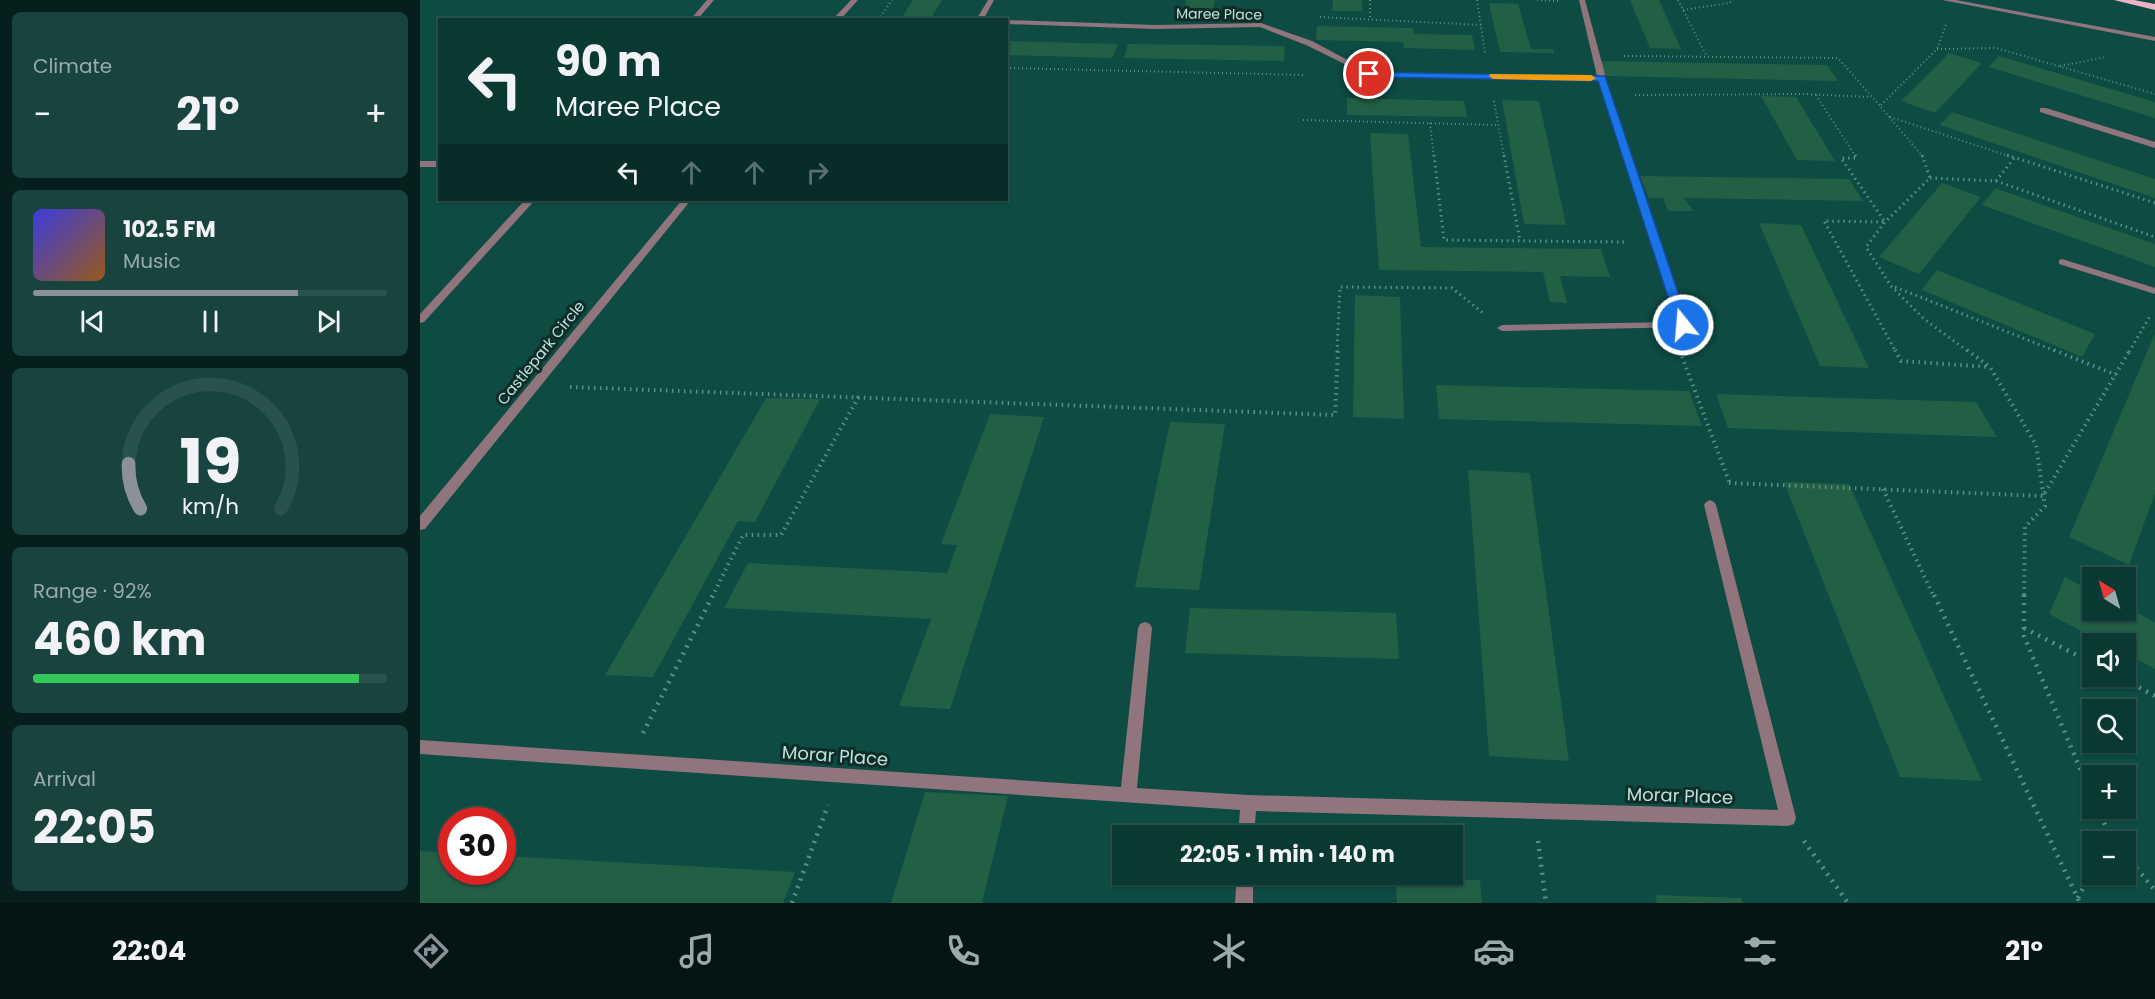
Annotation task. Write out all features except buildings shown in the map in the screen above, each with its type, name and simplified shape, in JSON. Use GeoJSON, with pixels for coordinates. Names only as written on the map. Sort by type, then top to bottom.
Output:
{"type":"FeatureCollection","features":[{"type":"Feature","properties":{"kind":"highway"},"geometry":{"type":"LineString","coordinates":[[2119,0],[2155,7]]}},
{"type":"Feature","properties":{"kind":"street"},"geometry":{"type":"LineString","coordinates":[[695,18],[711,0]]}},
{"type":"Feature","properties":{"kind":"street"},"geometry":{"type":"LineString","coordinates":[[837,18],[855,0]]}},
{"type":"Feature","properties":{"kind":"street"},"geometry":{"type":"LineString","coordinates":[[980,18],[991,0]]}},
{"type":"Feature","properties":{"kind":"street"},"geometry":{"type":"LineString","coordinates":[[1502,328],[1683,325],[1602,78],[1582,0]]}},
{"type":"Feature","properties":{"kind":"street"},"geometry":{"type":"LineString","coordinates":[[1945,0],[2155,39]]}},
{"type":"Feature","properties":{"kind":"street","name":"Maree Place"},"geometry":{"type":"LineString","coordinates":[[1008,22],[1156,27],[1261,25],[1309,43],[1369,74],[1602,78]]}},
{"type":"Feature","properties":{"kind":"street"},"geometry":{"type":"LineString","coordinates":[[2043,110],[2155,145]]}},
{"type":"Feature","properties":{"kind":"street"},"geometry":{"type":"LineString","coordinates":[[420,164],[438,164]]}},
{"type":"Feature","properties":{"kind":"street"},"geometry":{"type":"LineString","coordinates":[[420,320],[529,201]]}},
{"type":"Feature","properties":{"kind":"street","name":"Castlepark Circle"},"geometry":{"type":"LineString","coordinates":[[420,525],[685,201]]}},
{"type":"Feature","properties":{"kind":"street"},"geometry":{"type":"LineString","coordinates":[[2062,261],[2155,291]]}},
{"type":"Feature","properties":{"kind":"street"},"geometry":{"type":"LineString","coordinates":[[1710,505],[1788,818]]}},
{"type":"Feature","properties":{"kind":"street"},"geometry":{"type":"LineString","coordinates":[[1128,795],[1145,628]]}},
{"type":"Feature","properties":{"kind":"street","name":"Morar Place"},"geometry":{"type":"LineString","coordinates":[[420,747],[1248,803],[1788,818]]}},
{"type":"Feature","properties":{"kind":"street"},"geometry":{"type":"LineString","coordinates":[[1247,825],[1248,803]]}},
{"type":"Feature","properties":{"kind":"street"},"geometry":{"type":"LineString","coordinates":[[1244,903],[1245,885]]}},
{"type":"Feature","properties":{"kind":"path"},"geometry":{"type":"LineString","coordinates":[[879,18],[892,0]]}},
{"type":"Feature","properties":{"kind":"path"},"geometry":{"type":"LineString","coordinates":[[1370,0],[1370,20]]}},
{"type":"Feature","properties":{"kind":"path"},"geometry":{"type":"LineString","coordinates":[[1477,0],[1520,241]]}},
{"type":"Feature","properties":{"kind":"path"},"geometry":{"type":"LineString","coordinates":[[1678,0],[1707,57]]}},
{"type":"Feature","properties":{"kind":"path"},"geometry":{"type":"LineString","coordinates":[[1683,10],[1729,3],[1734,0]]}},
{"type":"Feature","properties":{"kind":"path"},"geometry":{"type":"LineString","coordinates":[[1880,106],[1937,49],[1954,2]]}},
{"type":"Feature","properties":{"kind":"path"},"geometry":{"type":"LineString","coordinates":[[1315,17],[1481,25]]}},
{"type":"Feature","properties":{"kind":"path"},"geometry":{"type":"LineString","coordinates":[[1937,49],[1996,48],[2155,94]]}},
{"type":"Feature","properties":{"kind":"path"},"geometry":{"type":"LineString","coordinates":[[2058,66],[2114,55]]}},
{"type":"Feature","properties":{"kind":"path"},"geometry":{"type":"LineString","coordinates":[[1596,56],[1838,58],[1923,156],[1930,178]]}},
{"type":"Feature","properties":{"kind":"path"},"geometry":{"type":"LineString","coordinates":[[1008,68],[1306,75]]}},
{"type":"Feature","properties":{"kind":"path"},"geometry":{"type":"LineString","coordinates":[[1608,95],[1816,94],[1872,97]]}},
{"type":"Feature","properties":{"kind":"path"},"geometry":{"type":"LineString","coordinates":[[1816,94],[1857,158],[1841,158],[1885,222]]}},
{"type":"Feature","properties":{"kind":"path"},"geometry":{"type":"LineString","coordinates":[[1889,117],[2155,203]]}},
{"type":"Feature","properties":{"kind":"path"},"geometry":{"type":"LineString","coordinates":[[1302,120],[1498,125]]}},
{"type":"Feature","properties":{"kind":"path"},"geometry":{"type":"LineString","coordinates":[[1430,123],[1444,240],[1657,242]]}},
{"type":"Feature","properties":{"kind":"path"},"geometry":{"type":"LineString","coordinates":[[1996,181],[2015,157]]}},
{"type":"Feature","properties":{"kind":"path"},"geometry":{"type":"LineString","coordinates":[[2082,773],[2024,636],[2025,526],[2045,506],[2036,445],[1990,367],[1924,319],[1891,286],[1866,247],[1885,222],[1930,178],[1996,181],[2155,237]]}},
{"type":"Feature","properties":{"kind":"path"},"geometry":{"type":"LineString","coordinates":[[1885,222],[1824,221],[1900,361],[1990,367]]}},
{"type":"Feature","properties":{"kind":"path"},"geometry":{"type":"LineString","coordinates":[[1891,286],[2116,375]]}},
{"type":"Feature","properties":{"kind":"path"},"geometry":{"type":"LineString","coordinates":[[533,386],[1335,415],[1340,287],[1452,288],[1502,328]]}},
{"type":"Feature","properties":{"kind":"path"},"geometry":{"type":"LineString","coordinates":[[2043,496],[2155,308]]}},
{"type":"Feature","properties":{"kind":"path"},"geometry":{"type":"LineString","coordinates":[[1670,325],[1732,492],[1710,505]]}},
{"type":"Feature","properties":{"kind":"path"},"geometry":{"type":"LineString","coordinates":[[629,761],[743,535],[781,535],[859,396]]}},
{"type":"Feature","properties":{"kind":"path"},"geometry":{"type":"LineString","coordinates":[[1729,483],[2043,496]]}},
{"type":"Feature","properties":{"kind":"path"},"geometry":{"type":"LineString","coordinates":[[1883,489],[2079,901]]}},
{"type":"Feature","properties":{"kind":"path"},"geometry":{"type":"LineString","coordinates":[[2024,628],[2082,658]]}},
{"type":"Feature","properties":{"kind":"path"},"geometry":{"type":"LineString","coordinates":[[2136,686],[2155,696]]}},
{"type":"Feature","properties":{"kind":"path"},"geometry":{"type":"LineString","coordinates":[[792,903],[839,776]]}},
{"type":"Feature","properties":{"kind":"path"},"geometry":{"type":"LineString","coordinates":[[1535,811],[1546,903]]}},
{"type":"Feature","properties":{"kind":"path"},"geometry":{"type":"LineString","coordinates":[[1788,818],[1848,903]]}},
{"type":"Feature","properties":{"kind":"path"},"geometry":{"type":"LineString","coordinates":[[2136,868],[2155,890]]}},
{"type":"Feature","properties":{"kind":"path"},"geometry":{"type":"LineString","coordinates":[[2079,901],[2086,885]]}},
{"type":"Feature","properties":{"kind":"slow traffic"},"geometry":{"type":"LineString","coordinates":[[1493,76],[1591,78]]}},
{"type":"Feature","properties":{"kind":"route"},"geometry":{"type":"LineString","coordinates":[[1369,74],[1602,78],[1683,325]]}}]}
